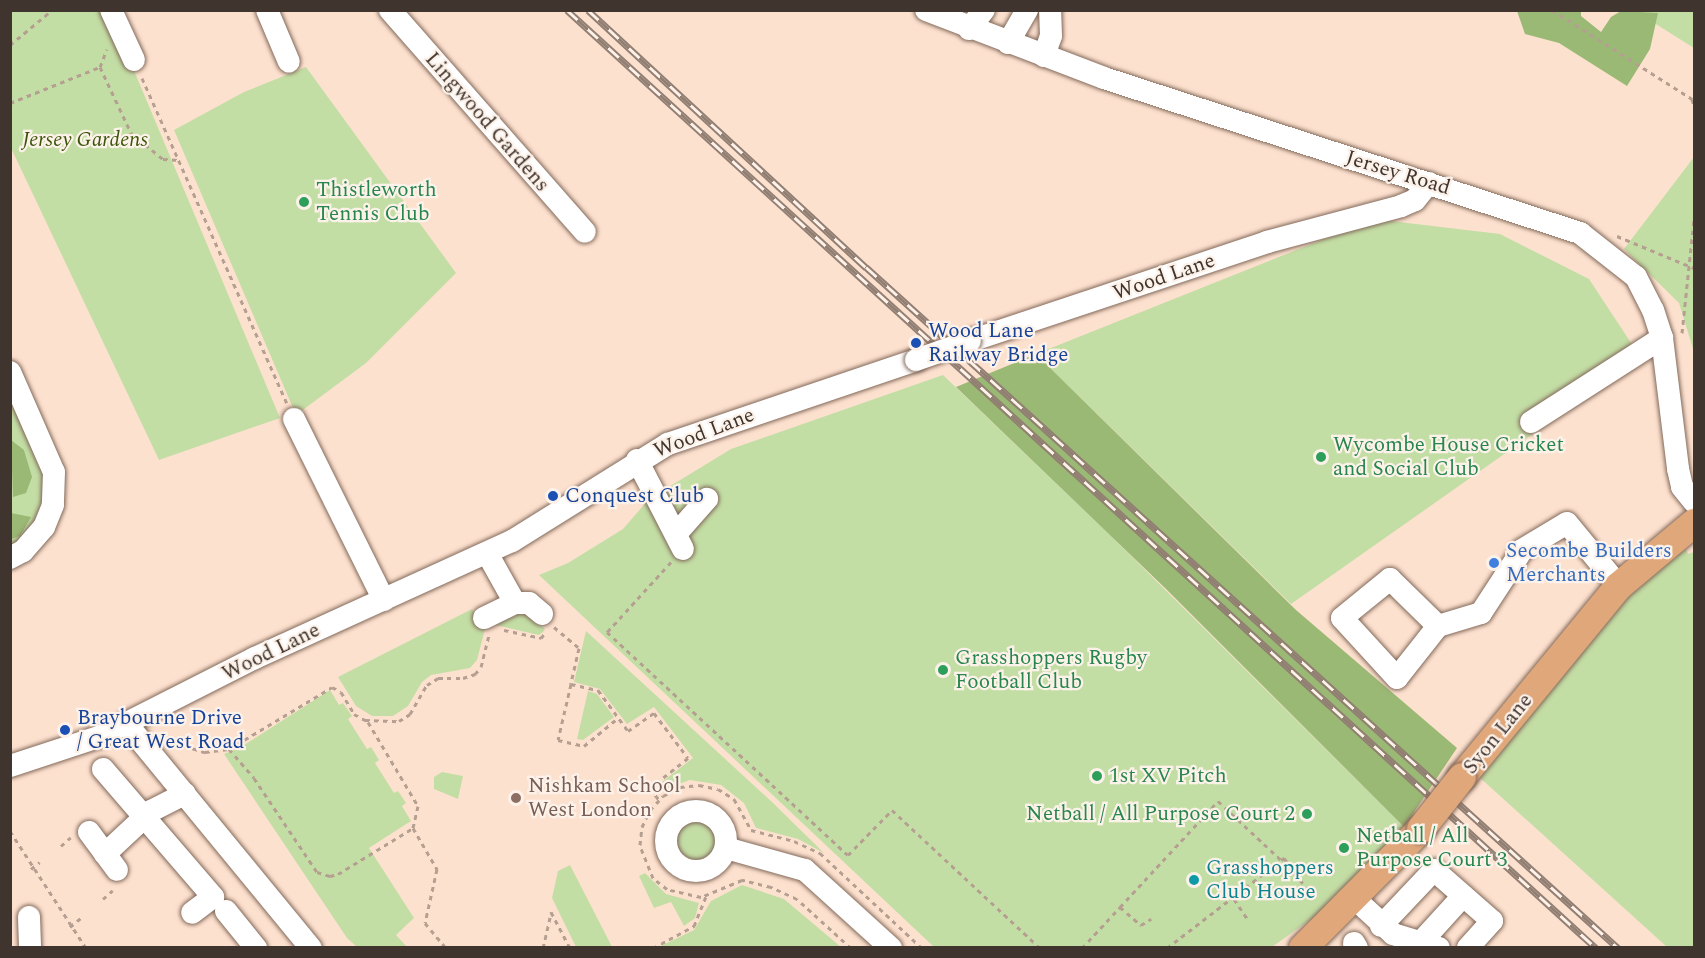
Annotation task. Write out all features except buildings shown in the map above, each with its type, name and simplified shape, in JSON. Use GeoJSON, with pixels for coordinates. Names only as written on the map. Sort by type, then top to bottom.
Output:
{"type":"FeatureCollection","features":[{"type":"Feature","properties":{"kind":"main road","name":"Syon Lane"},"geometry":{"type":"LineString","coordinates":[[1303,948],[1355,899],[1421,830],[1619,586],[1677,541],[1695,523]]}},
{"type":"Feature","properties":{"kind":"street"},"geometry":{"type":"LineString","coordinates":[[111,10],[134,60]]}},
{"type":"Feature","properties":{"kind":"street"},"geometry":{"type":"LineString","coordinates":[[267,10],[289,62]]}},
{"type":"Feature","properties":{"kind":"street","name":"Lingwood Gardens"},"geometry":{"type":"LineString","coordinates":[[390,10],[585,232]]}},
{"type":"Feature","properties":{"kind":"street","name":"Jersey Road"},"geometry":{"type":"LineString","coordinates":[[926,10],[969,29],[1044,56],[1580,233],[1636,277],[1672,337],[1678,469],[1682,488],[1695,502]]}},
{"type":"Feature","properties":{"kind":"street"},"geometry":{"type":"LineString","coordinates":[[969,29],[984,10]]}},
{"type":"Feature","properties":{"kind":"street"},"geometry":{"type":"LineString","coordinates":[[1008,43],[1026,10]]}},
{"type":"Feature","properties":{"kind":"street"},"geometry":{"type":"LineString","coordinates":[[1044,56],[1051,36],[1050,10]]}},
{"type":"Feature","properties":{"kind":"street","name":"Wood Lane"},"geometry":{"type":"LineString","coordinates":[[10,766],[136,718],[512,541],[637,460],[668,444],[1278,238],[1401,206],[1415,200],[1429,183]]}},
{"type":"Feature","properties":{"kind":"street"},"geometry":{"type":"LineString","coordinates":[[1531,422],[1672,337]]}},
{"type":"Feature","properties":{"kind":"street"},"geometry":{"type":"LineString","coordinates":[[10,372],[54,472],[53,505],[44,527],[23,551],[10,558]]}},
{"type":"Feature","properties":{"kind":"street"},"geometry":{"type":"LineString","coordinates":[[294,418],[384,600]]}},
{"type":"Feature","properties":{"kind":"street"},"geometry":{"type":"LineString","coordinates":[[637,460],[680,542]]}},
{"type":"Feature","properties":{"kind":"street"},"geometry":{"type":"LineString","coordinates":[[680,542],[707,499]]}},
{"type":"Feature","properties":{"kind":"street"},"geometry":{"type":"LineString","coordinates":[[1438,626],[1480,614],[1522,550],[1567,523],[1619,586]]}},
{"type":"Feature","properties":{"kind":"street"},"geometry":{"type":"LineString","coordinates":[[487,553],[515,603]]}},
{"type":"Feature","properties":{"kind":"street"},"geometry":{"type":"LineString","coordinates":[[492,625],[515,603],[529,603],[543,614]]}},
{"type":"Feature","properties":{"kind":"street"},"geometry":{"type":"LineString","coordinates":[[136,718],[185,794],[311,948]]}},
{"type":"Feature","properties":{"kind":"street"},"geometry":{"type":"LineString","coordinates":[[103,769],[146,816],[213,897],[192,913]]}},
{"type":"Feature","properties":{"kind":"street"},"geometry":{"type":"LineString","coordinates":[[88,832],[111,862],[146,816],[185,794]]}},
{"type":"Feature","properties":{"kind":"street"},"geometry":{"type":"LineString","coordinates":[[726,848],[805,870],[891,948]]}},
{"type":"Feature","properties":{"kind":"street"},"geometry":{"type":"LineString","coordinates":[[1388,936],[1434,870],[1492,921],[1468,948]]}},
{"type":"Feature","properties":{"kind":"street"},"geometry":{"type":"LineString","coordinates":[[1355,899],[1388,936],[1430,944],[1462,896]]}},
{"type":"Feature","properties":{"kind":"street"},"geometry":{"type":"LineString","coordinates":[[226,911],[256,948]]}},
{"type":"Feature","properties":{"kind":"street"},"geometry":{"type":"LineString","coordinates":[[29,917],[30,948]]}},
{"type":"Feature","properties":{"kind":"path"},"geometry":{"type":"LineString","coordinates":[[10,45],[52,10]]}},
{"type":"Feature","properties":{"kind":"path"},"geometry":{"type":"LineString","coordinates":[[1552,10],[1692,99],[1695,106]]}},
{"type":"Feature","properties":{"kind":"path"},"geometry":{"type":"LineString","coordinates":[[134,60],[294,418]]}},
{"type":"Feature","properties":{"kind":"path"},"geometry":{"type":"LineString","coordinates":[[10,104],[100,67],[131,133],[163,159],[179,160]]}},
{"type":"Feature","properties":{"kind":"path"},"geometry":{"type":"LineString","coordinates":[[1672,337],[1695,218]]}},
{"type":"Feature","properties":{"kind":"path"},"geometry":{"type":"LineString","coordinates":[[1580,233],[1608,231],[1695,268]]}},
{"type":"Feature","properties":{"kind":"path"},"geometry":{"type":"LineString","coordinates":[[680,542],[608,632],[848,855],[892,810],[1040,948]]}},
{"type":"Feature","properties":{"kind":"path"},"geometry":{"type":"LineString","coordinates":[[136,718],[169,742],[205,752],[229,749],[328,688],[337,689],[354,714],[367,721],[399,721],[410,714],[427,685],[438,678],[463,678],[475,674],[481,667],[492,625],[541,638],[553,625],[579,648],[558,740],[584,746],[618,718]]}},
{"type":"Feature","properties":{"kind":"path"},"geometry":{"type":"LineString","coordinates":[[571,684],[598,690],[628,731],[654,712],[688,758],[650,788],[659,800]]}},
{"type":"Feature","properties":{"kind":"path"},"geometry":{"type":"LineString","coordinates":[[367,721],[418,806],[413,828],[437,869],[425,923],[446,948]]}},
{"type":"Feature","properties":{"kind":"path"},"geometry":{"type":"LineString","coordinates":[[229,749],[254,778],[317,872],[330,876],[338,874],[413,828]]}},
{"type":"Feature","properties":{"kind":"path"},"geometry":{"type":"LineString","coordinates":[[1082,948],[1218,801],[1281,860]]}},
{"type":"Feature","properties":{"kind":"path"},"geometry":{"type":"LineString","coordinates":[[10,831],[32,869],[86,948]]}},
{"type":"Feature","properties":{"kind":"path"},"geometry":{"type":"LineString","coordinates":[[1167,948],[1234,899],[1284,858],[1313,897]]}},
{"type":"Feature","properties":{"kind":"path"},"geometry":{"type":"LineString","coordinates":[[32,869],[40,862]]}},
{"type":"Feature","properties":{"kind":"path"},"geometry":{"type":"LineString","coordinates":[[653,948],[694,926],[706,896]]}},
{"type":"Feature","properties":{"kind":"path"},"geometry":{"type":"LineString","coordinates":[[1234,899],[1247,918]]}},
{"type":"Feature","properties":{"kind":"path"},"geometry":{"type":"LineString","coordinates":[[1120,907],[1141,925],[1151,919]]}},
{"type":"Feature","properties":{"kind":"path"},"geometry":{"type":"LineString","coordinates":[[543,948],[551,912],[570,948]]}},
{"type":"Feature","properties":{"kind":"path"},"geometry":{"type":"LineString","coordinates":[[70,927],[83,916]]}},
{"type":"Feature","properties":{"kind":"green space","name":"Jersey Gardens"},"geometry":{"type":"Polygon","coordinates":[[[11,11],[109,11],[280,418],[159,460],[11,148],[11,11]]]}},
{"type":"Feature","properties":{"kind":"green space"},"geometry":{"type":"Polygon","coordinates":[[[1517,11],[1581,11],[1581,16],[1601,32],[1611,17],[1621,11],[1658,13],[1650,49],[1627,86],[1559,43],[1525,34],[1517,11]]]}},
{"type":"Feature","properties":{"kind":"green space"},"geometry":{"type":"Polygon","coordinates":[[[1635,11],[1694,11],[1694,48],[1635,11]]]}},
{"type":"Feature","properties":{"kind":"green space","name":"Thistleworth Tennis Club"},"geometry":{"type":"Polygon","coordinates":[[[306,67],[456,273],[366,363],[296,415],[174,130],[244,92],[306,67]]]}},
{"type":"Feature","properties":{"kind":"green space"},"geometry":{"type":"Polygon","coordinates":[[[1694,157],[1694,352],[1679,303],[1624,249],[1694,157]]]}},
{"type":"Feature","properties":{"kind":"green space","name":"Wycombe House Cricket and Social Club"},"geometry":{"type":"Polygon","coordinates":[[[1374,219],[1500,234],[1589,279],[1641,358],[1291,604],[1036,354],[1374,219]]]}},
{"type":"Feature","properties":{"kind":"green space"},"geometry":{"type":"Polygon","coordinates":[[[1036,354],[1296,610],[1457,748],[1404,827],[1165,588],[956,387],[1036,354]]]}},
{"type":"Feature","properties":{"kind":"green space","name":"Grasshoppers Rugby Football Club"},"geometry":{"type":"Polygon","coordinates":[[[943,375],[1111,536],[1404,827],[1342,897],[1272,947],[934,947],[539,575],[568,563],[623,529],[649,499],[731,449],[943,375]]]}},
{"type":"Feature","properties":{"kind":"green space"},"geometry":{"type":"Polygon","coordinates":[[[10,396],[44,472],[45,491],[37,520],[10,550],[10,396]]]}},
{"type":"Feature","properties":{"kind":"green space"},"geometry":{"type":"Polygon","coordinates":[[[11,440],[24,450],[32,477],[26,493],[13,497],[11,440]]]}},
{"type":"Feature","properties":{"kind":"green space"},"geometry":{"type":"Polygon","coordinates":[[[11,513],[31,517],[20,536],[11,539],[11,513]]]}},
{"type":"Feature","properties":{"kind":"green space"},"geometry":{"type":"Polygon","coordinates":[[[1686,549],[1688,554],[1694,552],[1694,947],[1667,947],[1478,776],[1648,572],[1686,549]]]}},
{"type":"Feature","properties":{"kind":"green space"},"geometry":{"type":"Polygon","coordinates":[[[472,609],[480,628],[485,629],[477,660],[470,668],[431,675],[422,682],[408,706],[393,716],[372,716],[356,706],[338,677],[472,609]]]}},
{"type":"Feature","properties":{"kind":"green space"},"geometry":{"type":"Polygon","coordinates":[[[515,613],[523,613],[545,629],[539,635],[491,624],[515,613]]]}},
{"type":"Feature","properties":{"kind":"green space"},"geometry":{"type":"Polygon","coordinates":[[[586,631],[772,802],[824,853],[798,839],[756,828],[744,803],[721,785],[690,780],[662,790],[658,785],[693,758],[654,707],[627,724],[600,689],[574,682],[586,631]]]}},
{"type":"Feature","properties":{"kind":"green space"},"geometry":{"type":"Polygon","coordinates":[[[330,690],[339,705],[343,703],[352,716],[348,719],[367,749],[371,747],[379,760],[375,763],[394,793],[398,791],[406,803],[402,806],[411,821],[369,848],[414,918],[396,935],[407,947],[357,947],[347,938],[224,754],[241,747],[330,690]]]}},
{"type":"Feature","properties":{"kind":"green space"},"geometry":{"type":"Polygon","coordinates":[[[588,691],[597,694],[614,717],[583,740],[577,739],[588,691]]]}},
{"type":"Feature","properties":{"kind":"green space"},"geometry":{"type":"Polygon","coordinates":[[[442,772],[463,776],[458,799],[434,789],[434,777],[442,772]]]}},
{"type":"Feature","properties":{"kind":"green space"},"geometry":{"type":"Polygon","coordinates":[[[701,819],[714,826],[720,844],[708,860],[696,862],[680,853],[676,838],[685,822],[701,819]]]}},
{"type":"Feature","properties":{"kind":"green space"},"geometry":{"type":"Polygon","coordinates":[[[570,865],[612,947],[576,947],[552,898],[558,871],[570,865]]]}},
{"type":"Feature","properties":{"kind":"green space"},"geometry":{"type":"Polygon","coordinates":[[[645,873],[666,894],[699,903],[695,918],[684,926],[671,902],[654,908],[639,876],[645,873]]]}},
{"type":"Feature","properties":{"kind":"green space"},"geometry":{"type":"Polygon","coordinates":[[[742,885],[784,899],[841,947],[659,947],[694,930],[711,901],[742,885]]]}},
{"type":"Feature","properties":{"kind":"railway"},"geometry":{"type":"LineString","coordinates":[[567,10],[1596,948]]}},
{"type":"Feature","properties":{"kind":"railway"},"geometry":{"type":"LineString","coordinates":[[588,10],[866,267],[1618,948]]}},
{"type":"Feature","properties":{"kind":"place","name":"Thistleworth Tennis Club"},"geometry":{"type":"Point","coordinates":[304,202]}},
{"type":"Feature","properties":{"kind":"place","name":"Wood Lane Railway Bridge"},"geometry":{"type":"Point","coordinates":[916,343]}},
{"type":"Feature","properties":{"kind":"place","name":"Wycombe House Cricket and Social Club"},"geometry":{"type":"Point","coordinates":[1321,457]}},
{"type":"Feature","properties":{"kind":"place","name":"Conquest Club"},"geometry":{"type":"Point","coordinates":[553,496]}},
{"type":"Feature","properties":{"kind":"place","name":"Secombe Builders Merchants"},"geometry":{"type":"Point","coordinates":[1494,563]}},
{"type":"Feature","properties":{"kind":"place","name":"Grasshoppers Rugby Football Club"},"geometry":{"type":"Point","coordinates":[943,670]}},
{"type":"Feature","properties":{"kind":"place","name":"Braybourne Drive / Great West Road"},"geometry":{"type":"Point","coordinates":[65,730]}},
{"type":"Feature","properties":{"kind":"place","name":"1st XV Pitch"},"geometry":{"type":"Point","coordinates":[1097,776]}},
{"type":"Feature","properties":{"kind":"place","name":"Nishkam School West London"},"geometry":{"type":"Point","coordinates":[516,798]}},
{"type":"Feature","properties":{"kind":"place","name":"Netball / All Purpose Court 2"},"geometry":{"type":"Point","coordinates":[1307,814]}},
{"type":"Feature","properties":{"kind":"place","name":"Netball / All Purpose Court 3"},"geometry":{"type":"Point","coordinates":[1344,848]}},
{"type":"Feature","properties":{"kind":"place","name":"Grasshoppers Club House"},"geometry":{"type":"Point","coordinates":[1194,880]}}]}
